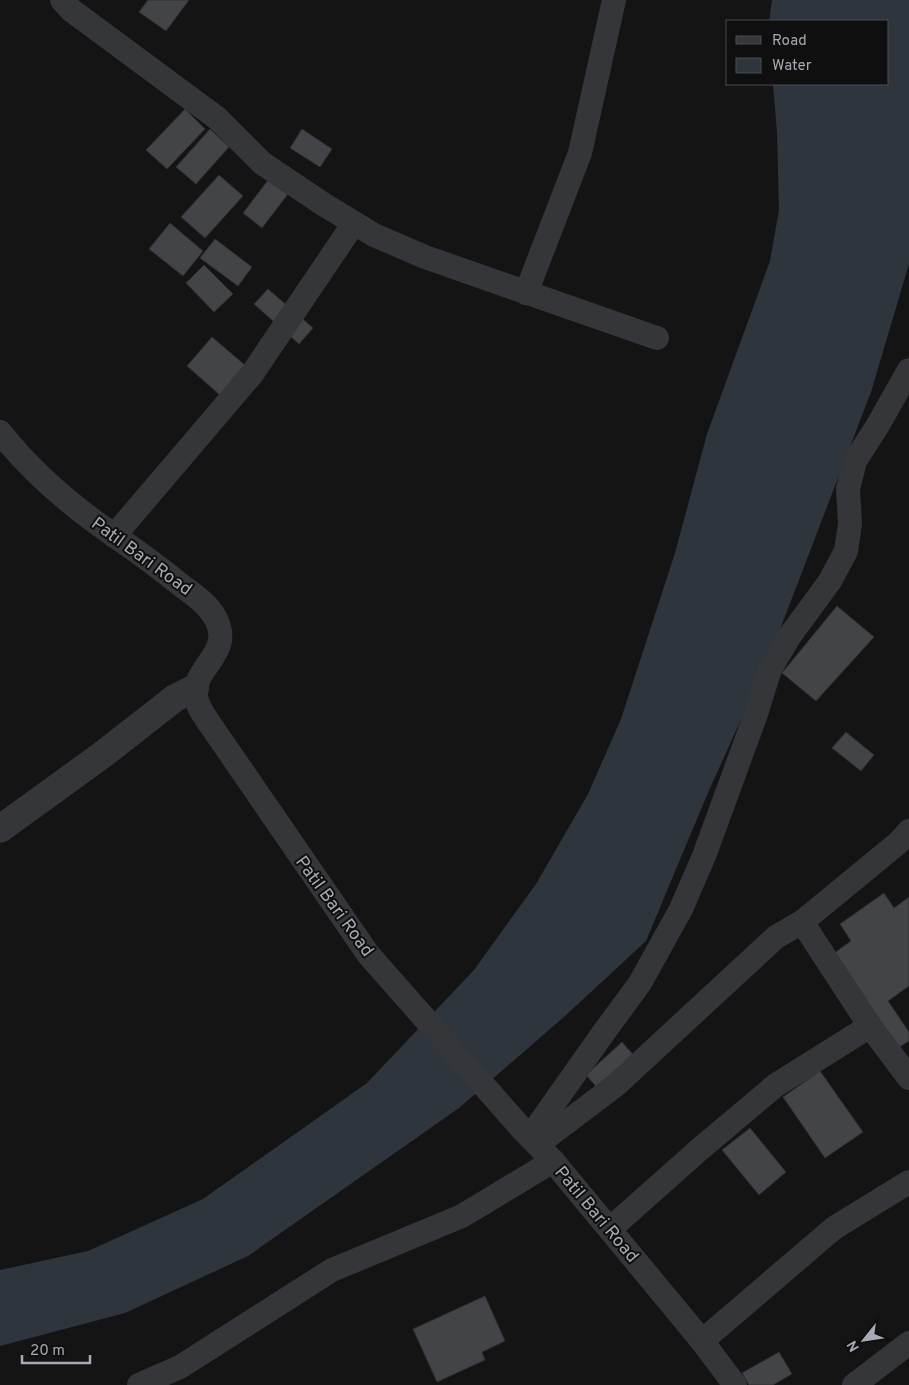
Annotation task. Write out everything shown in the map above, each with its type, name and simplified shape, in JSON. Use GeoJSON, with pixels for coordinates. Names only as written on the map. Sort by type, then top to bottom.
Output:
{"type":"FeatureCollection","features":[{"type":"Feature","properties":{"kind":"street"},"geometry":{"type":"LineString","coordinates":[[62,0],[71,10],[217,118],[262,164],[374,235],[425,257],[657,338]]}},
{"type":"Feature","properties":{"kind":"street"},"geometry":{"type":"LineString","coordinates":[[526,293],[580,153],[614,0]]}},
{"type":"Feature","properties":{"kind":"street"},"geometry":{"type":"LineString","coordinates":[[114,536],[252,374],[354,223]]}},
{"type":"Feature","properties":{"kind":"street"},"geometry":{"type":"LineString","coordinates":[[536,1142],[604,1032],[640,983],[681,909],[704,856],[756,714],[770,669],[789,637],[830,581],[846,550],[850,524],[848,489],[855,460],[878,425],[909,370]]}},
{"type":"Feature","properties":{"kind":"street","name":"Patil Bari Road"},"geometry":{"type":"LineString","coordinates":[[0,432],[20,457],[68,502],[146,557],[202,601],[213,614],[220,637],[218,648],[197,681],[195,688],[197,704],[216,733],[368,954],[536,1142],[702,1341],[735,1385]]}},
{"type":"Feature","properties":{"kind":"street"},"geometry":{"type":"LineString","coordinates":[[0,829],[102,755],[175,698],[195,688]]}},
{"type":"Feature","properties":{"kind":"street"},"geometry":{"type":"LineString","coordinates":[[139,1385],[180,1367],[332,1270],[462,1216],[536,1142],[616,1085],[776,937],[802,922],[905,845]]}},
{"type":"Feature","properties":{"kind":"street"},"geometry":{"type":"LineString","coordinates":[[802,922],[870,1026],[909,1078]]}},
{"type":"Feature","properties":{"kind":"street"},"geometry":{"type":"LineString","coordinates":[[610,1229],[776,1085],[870,1026]]}},
{"type":"Feature","properties":{"kind":"street"},"geometry":{"type":"LineString","coordinates":[[702,1341],[834,1228],[909,1182]]}},
{"type":"Feature","properties":{"kind":"street"},"geometry":{"type":"LineString","coordinates":[[854,1385],[909,1343]]}},
{"type":"Feature","properties":{"kind":"water"},"geometry":{"type":"Polygon","coordinates":[[[772,0],[909,0],[909,264],[871,392],[771,653],[707,795],[646,941],[564,1017],[459,1108],[248,1256],[125,1313],[0,1346],[0,1270],[88,1251],[203,1199],[367,1083],[474,970],[536,884],[588,794],[621,719],[675,553],[707,434],[770,261],[779,210],[777,132],[773,85],[889,85],[889,20],[769,20],[772,0]]]}},
{"type":"Feature","properties":{"kind":"building"},"geometry":{"type":"Polygon","coordinates":[[[148,0],[189,0],[166,31],[139,12],[148,0]]]}},
{"type":"Feature","properties":{"kind":"building"},"geometry":{"type":"Polygon","coordinates":[[[185,109],[205,129],[167,169],[146,150],[185,109]]]}},
{"type":"Feature","properties":{"kind":"building"},"geometry":{"type":"Polygon","coordinates":[[[210,129],[229,147],[196,184],[176,167],[210,129]]]}},
{"type":"Feature","properties":{"kind":"building"},"geometry":{"type":"Polygon","coordinates":[[[302,129],[332,149],[320,167],[290,148],[302,129]]]}},
{"type":"Feature","properties":{"kind":"building"},"geometry":{"type":"Polygon","coordinates":[[[219,175],[243,196],[205,238],[181,217],[219,175]]]}},
{"type":"Feature","properties":{"kind":"building"},"geometry":{"type":"Polygon","coordinates":[[[269,179],[288,194],[262,228],[243,213],[269,179]]]}},
{"type":"Feature","properties":{"kind":"building"},"geometry":{"type":"Polygon","coordinates":[[[170,223],[203,251],[183,276],[149,249],[170,223]]]}},
{"type":"Feature","properties":{"kind":"building"},"geometry":{"type":"Polygon","coordinates":[[[215,239],[252,267],[238,286],[200,258],[215,239]]]}},
{"type":"Feature","properties":{"kind":"building"},"geometry":{"type":"Polygon","coordinates":[[[204,265],[233,294],[214,312],[186,283],[204,265]]]}},
{"type":"Feature","properties":{"kind":"building"},"geometry":{"type":"Polygon","coordinates":[[[268,289],[313,328],[299,344],[254,304],[268,289]]]}},
{"type":"Feature","properties":{"kind":"building"},"geometry":{"type":"Polygon","coordinates":[[[212,337],[246,366],[221,396],[187,366],[212,337]]]}},
{"type":"Feature","properties":{"kind":"building"},"geometry":{"type":"Polygon","coordinates":[[[837,606],[874,637],[816,701],[782,673],[837,606]]]}},
{"type":"Feature","properties":{"kind":"building"},"geometry":{"type":"Polygon","coordinates":[[[846,732],[874,755],[861,771],[832,748],[846,732]]]}},
{"type":"Feature","properties":{"kind":"building"},"geometry":{"type":"Polygon","coordinates":[[[884,893],[894,908],[909,897],[909,986],[888,1001],[909,1032],[909,1041],[896,1049],[826,959],[851,941],[840,924],[884,893]]]}},
{"type":"Feature","properties":{"kind":"building"},"geometry":{"type":"Polygon","coordinates":[[[622,1042],[637,1059],[601,1092],[586,1075],[622,1042]]]}},
{"type":"Feature","properties":{"kind":"building"},"geometry":{"type":"Polygon","coordinates":[[[820,1071],[863,1132],[825,1158],[783,1097],[820,1071]]]}},
{"type":"Feature","properties":{"kind":"building"},"geometry":{"type":"Polygon","coordinates":[[[750,1128],[786,1172],[759,1195],[722,1150],[750,1128]]]}},
{"type":"Feature","properties":{"kind":"building"},"geometry":{"type":"Polygon","coordinates":[[[485,1296],[505,1341],[482,1352],[485,1360],[437,1382],[413,1329],[485,1296]]]}},
{"type":"Feature","properties":{"kind":"building"},"geometry":{"type":"Polygon","coordinates":[[[779,1352],[792,1374],[773,1385],[749,1385],[742,1373],[779,1352]]]}}]}
